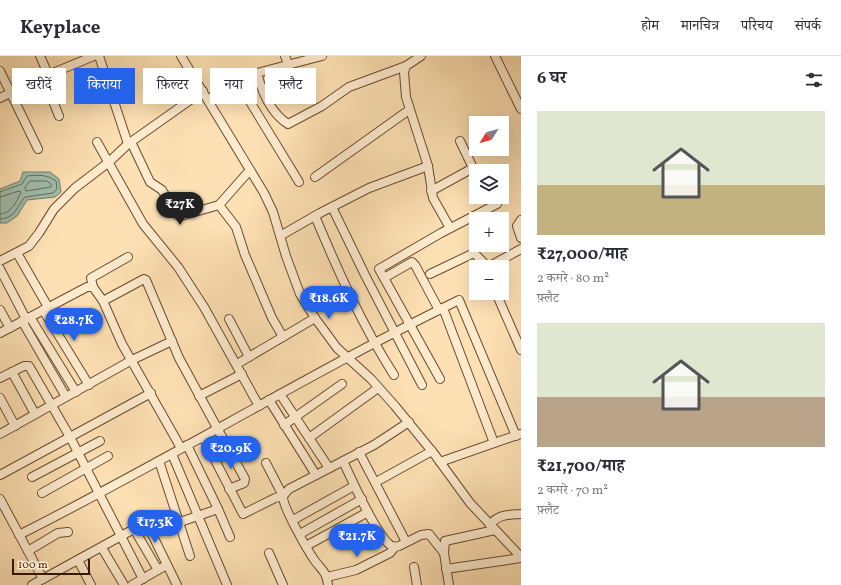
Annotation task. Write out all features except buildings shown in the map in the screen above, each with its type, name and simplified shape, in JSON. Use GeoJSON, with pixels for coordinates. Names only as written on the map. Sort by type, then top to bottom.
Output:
{"type":"FeatureCollection","features":[{"type":"Feature","properties":{"kind":"street"},"geometry":{"type":"LineString","coordinates":[[40,56],[44,68]]}},
{"type":"Feature","properties":{"kind":"street"},"geometry":{"type":"LineString","coordinates":[[65,68],[94,56]]}},
{"type":"Feature","properties":{"kind":"street"},"geometry":{"type":"LineString","coordinates":[[100,56],[128,144]]}},
{"type":"Feature","properties":{"kind":"street"},"geometry":{"type":"LineString","coordinates":[[181,56],[264,193],[300,294],[315,318],[346,357],[378,388],[409,422],[470,503],[521,557]]}},
{"type":"Feature","properties":{"kind":"street"},"geometry":{"type":"LineString","coordinates":[[322,56],[286,60],[257,73],[260,85],[276,114],[288,124],[322,106],[348,87],[406,66],[421,56]]}},
{"type":"Feature","properties":{"kind":"street"},"geometry":{"type":"LineString","coordinates":[[495,56],[521,109]]}},
{"type":"Feature","properties":{"kind":"street"},"geometry":{"type":"LineString","coordinates":[[406,66],[404,72],[404,82],[409,110],[428,166],[431,191],[436,206],[450,228]]}},
{"type":"Feature","properties":{"kind":"street"},"geometry":{"type":"LineString","coordinates":[[0,71],[38,148]]}},
{"type":"Feature","properties":{"kind":"street"},"geometry":{"type":"LineString","coordinates":[[0,261],[17,253],[34,242],[58,204],[75,188],[109,162],[128,144],[203,91]]}},
{"type":"Feature","properties":{"kind":"street"},"geometry":{"type":"LineString","coordinates":[[0,98],[11,93]]}},
{"type":"Feature","properties":{"kind":"street"},"geometry":{"type":"LineString","coordinates":[[55,104],[59,116]]}},
{"type":"Feature","properties":{"kind":"street"},"geometry":{"type":"LineString","coordinates":[[251,104],[299,182]]}},
{"type":"Feature","properties":{"kind":"street"},"geometry":{"type":"LineString","coordinates":[[315,177],[409,110]]}},
{"type":"Feature","properties":{"kind":"street"},"geometry":{"type":"LineString","coordinates":[[431,191],[473,168],[460,141]]}},
{"type":"Feature","properties":{"kind":"street"},"geometry":{"type":"LineString","coordinates":[[97,142],[143,224],[178,267],[237,364],[259,406]]}},
{"type":"Feature","properties":{"kind":"street"},"geometry":{"type":"LineString","coordinates":[[128,144],[132,144],[150,182],[162,190],[177,215],[181,216],[219,205],[250,170]]}},
{"type":"Feature","properties":{"kind":"street"},"geometry":{"type":"LineString","coordinates":[[280,236],[332,207],[384,182],[428,166]]}},
{"type":"Feature","properties":{"kind":"street"},"geometry":{"type":"LineString","coordinates":[[440,379],[379,269],[380,267],[450,228],[496,204]]}},
{"type":"Feature","properties":{"kind":"street"},"geometry":{"type":"LineString","coordinates":[[219,205],[238,232],[245,256],[272,318],[282,337]]}},
{"type":"Feature","properties":{"kind":"street"},"geometry":{"type":"LineString","coordinates":[[332,207],[422,385]]}},
{"type":"Feature","properties":{"kind":"street"},"geometry":{"type":"LineString","coordinates":[[315,216],[326,246],[374,343],[394,375]]}},
{"type":"Feature","properties":{"kind":"street"},"geometry":{"type":"LineString","coordinates":[[521,220],[517,226],[521,238]]}},
{"type":"Feature","properties":{"kind":"street"},"geometry":{"type":"LineString","coordinates":[[501,260],[521,249]]}},
{"type":"Feature","properties":{"kind":"street"},"geometry":{"type":"LineString","coordinates":[[17,253],[45,308],[89,385]]}},
{"type":"Feature","properties":{"kind":"street"},"geometry":{"type":"LineString","coordinates":[[430,274],[474,253],[481,260]]}},
{"type":"Feature","properties":{"kind":"street"},"geometry":{"type":"LineString","coordinates":[[128,257],[90,278],[93,287],[103,301],[122,344],[184,447],[218,508],[230,537]]}},
{"type":"Feature","properties":{"kind":"street"},"geometry":{"type":"LineString","coordinates":[[384,278],[412,262],[416,265],[441,309],[494,443]]}},
{"type":"Feature","properties":{"kind":"street"},"geometry":{"type":"LineString","coordinates":[[0,269],[66,397]]}},
{"type":"Feature","properties":{"kind":"street"},"geometry":{"type":"LineString","coordinates":[[103,301],[145,279],[172,341],[199,396],[246,480],[244,483],[229,488]]}},
{"type":"Feature","properties":{"kind":"street"},"geometry":{"type":"LineString","coordinates":[[0,333],[87,287],[93,287]]}},
{"type":"Feature","properties":{"kind":"street"},"geometry":{"type":"LineString","coordinates":[[19,535],[159,462],[346,357],[459,300],[518,435],[440,462]]}},
{"type":"Feature","properties":{"kind":"street"},"geometry":{"type":"LineString","coordinates":[[499,300],[521,350]]}},
{"type":"Feature","properties":{"kind":"street"},"geometry":{"type":"LineString","coordinates":[[0,310],[10,328]]}},
{"type":"Feature","properties":{"kind":"street"},"geometry":{"type":"LineString","coordinates":[[237,364],[315,318]]}},
{"type":"Feature","properties":{"kind":"street"},"geometry":{"type":"LineString","coordinates":[[26,319],[76,392]]}},
{"type":"Feature","properties":{"kind":"street"},"geometry":{"type":"LineString","coordinates":[[229,319],[249,357]]}},
{"type":"Feature","properties":{"kind":"street"},"geometry":{"type":"LineString","coordinates":[[0,434],[132,360],[172,341]]}},
{"type":"Feature","properties":{"kind":"street"},"geometry":{"type":"LineString","coordinates":[[0,378],[27,365],[70,437],[98,494],[143,578]]}},
{"type":"Feature","properties":{"kind":"street"},"geometry":{"type":"LineString","coordinates":[[12,372],[35,414]]}},
{"type":"Feature","properties":{"kind":"street"},"geometry":{"type":"LineString","coordinates":[[199,396],[242,374]]}},
{"type":"Feature","properties":{"kind":"street"},"geometry":{"type":"LineString","coordinates":[[284,425],[342,384]]}},
{"type":"Feature","properties":{"kind":"street"},"geometry":{"type":"LineString","coordinates":[[309,438],[378,388]]}},
{"type":"Feature","properties":{"kind":"street"},"geometry":{"type":"LineString","coordinates":[[0,475],[151,393]]}},
{"type":"Feature","properties":{"kind":"street"},"geometry":{"type":"LineString","coordinates":[[280,394],[329,468]]}},
{"type":"Feature","properties":{"kind":"street"},"geometry":{"type":"LineString","coordinates":[[0,398],[15,426]]}},
{"type":"Feature","properties":{"kind":"street"},"geometry":{"type":"LineString","coordinates":[[269,400],[316,475]]}},
{"type":"Feature","properties":{"kind":"street"},"geometry":{"type":"LineString","coordinates":[[203,437],[242,513],[244,514],[275,498],[283,496],[289,489],[359,452],[409,422]]}},
{"type":"Feature","properties":{"kind":"street"},"geometry":{"type":"LineString","coordinates":[[32,477],[100,440]]}},
{"type":"Feature","properties":{"kind":"street"},"geometry":{"type":"LineString","coordinates":[[376,482],[432,451]]}},
{"type":"Feature","properties":{"kind":"street"},"geometry":{"type":"LineString","coordinates":[[359,452],[406,542]]}},
{"type":"Feature","properties":{"kind":"street"},"geometry":{"type":"LineString","coordinates":[[172,454],[227,585]]}},
{"type":"Feature","properties":{"kind":"street"},"geometry":{"type":"LineString","coordinates":[[42,493],[108,456]]}},
{"type":"Feature","properties":{"kind":"street"},"geometry":{"type":"LineString","coordinates":[[342,461],[368,512],[386,540],[395,547]]}},
{"type":"Feature","properties":{"kind":"street"},"geometry":{"type":"LineString","coordinates":[[159,462],[190,556]]}},
{"type":"Feature","properties":{"kind":"street"},"geometry":{"type":"LineString","coordinates":[[266,463],[283,496],[284,504],[306,546],[328,581],[351,572],[390,553],[395,547],[421,535],[429,534],[444,553]]}},
{"type":"Feature","properties":{"kind":"street"},"geometry":{"type":"LineString","coordinates":[[293,520],[354,486]]}},
{"type":"Feature","properties":{"kind":"street"},"geometry":{"type":"LineString","coordinates":[[0,500],[43,579]]}},
{"type":"Feature","properties":{"kind":"street"},"geometry":{"type":"LineString","coordinates":[[300,534],[362,500]]}},
{"type":"Feature","properties":{"kind":"street"},"geometry":{"type":"LineString","coordinates":[[151,532],[218,508]]}},
{"type":"Feature","properties":{"kind":"street"},"geometry":{"type":"LineString","coordinates":[[306,546],[368,512]]}},
{"type":"Feature","properties":{"kind":"street"},"geometry":{"type":"LineString","coordinates":[[0,519],[8,514]]}},
{"type":"Feature","properties":{"kind":"street"},"geometry":{"type":"LineString","coordinates":[[493,527],[494,520],[504,515],[521,514]]}},
{"type":"Feature","properties":{"kind":"street"},"geometry":{"type":"LineString","coordinates":[[32,585],[102,548],[134,528],[146,524],[177,585]]}},
{"type":"Feature","properties":{"kind":"street"},"geometry":{"type":"LineString","coordinates":[[449,585],[444,545],[448,540],[493,527]]}},
{"type":"Feature","properties":{"kind":"street"},"geometry":{"type":"LineString","coordinates":[[134,528],[158,570]]}},
{"type":"Feature","properties":{"kind":"street"},"geometry":{"type":"LineString","coordinates":[[28,551],[58,533],[68,532]]}},
{"type":"Feature","properties":{"kind":"street"},"geometry":{"type":"LineString","coordinates":[[102,548],[124,585]]}},
{"type":"Feature","properties":{"kind":"street"},"geometry":{"type":"LineString","coordinates":[[269,553],[283,585]]}},
{"type":"Feature","properties":{"kind":"street"},"geometry":{"type":"LineString","coordinates":[[446,569],[521,557]]}},
{"type":"Feature","properties":{"kind":"street"},"geometry":{"type":"LineString","coordinates":[[78,560],[91,585]]}},
{"type":"Feature","properties":{"kind":"street"},"geometry":{"type":"LineString","coordinates":[[132,585],[167,565]]}},
{"type":"Feature","properties":{"kind":"street"},"geometry":{"type":"LineString","coordinates":[[414,567],[418,585]]}},
{"type":"Feature","properties":{"kind":"water"},"geometry":{"type":"Polygon","coordinates":[[[23,172],[50,172],[59,179],[61,192],[55,197],[27,200],[17,216],[7,223],[0,223],[0,189],[20,181],[23,172]]]}}]}
